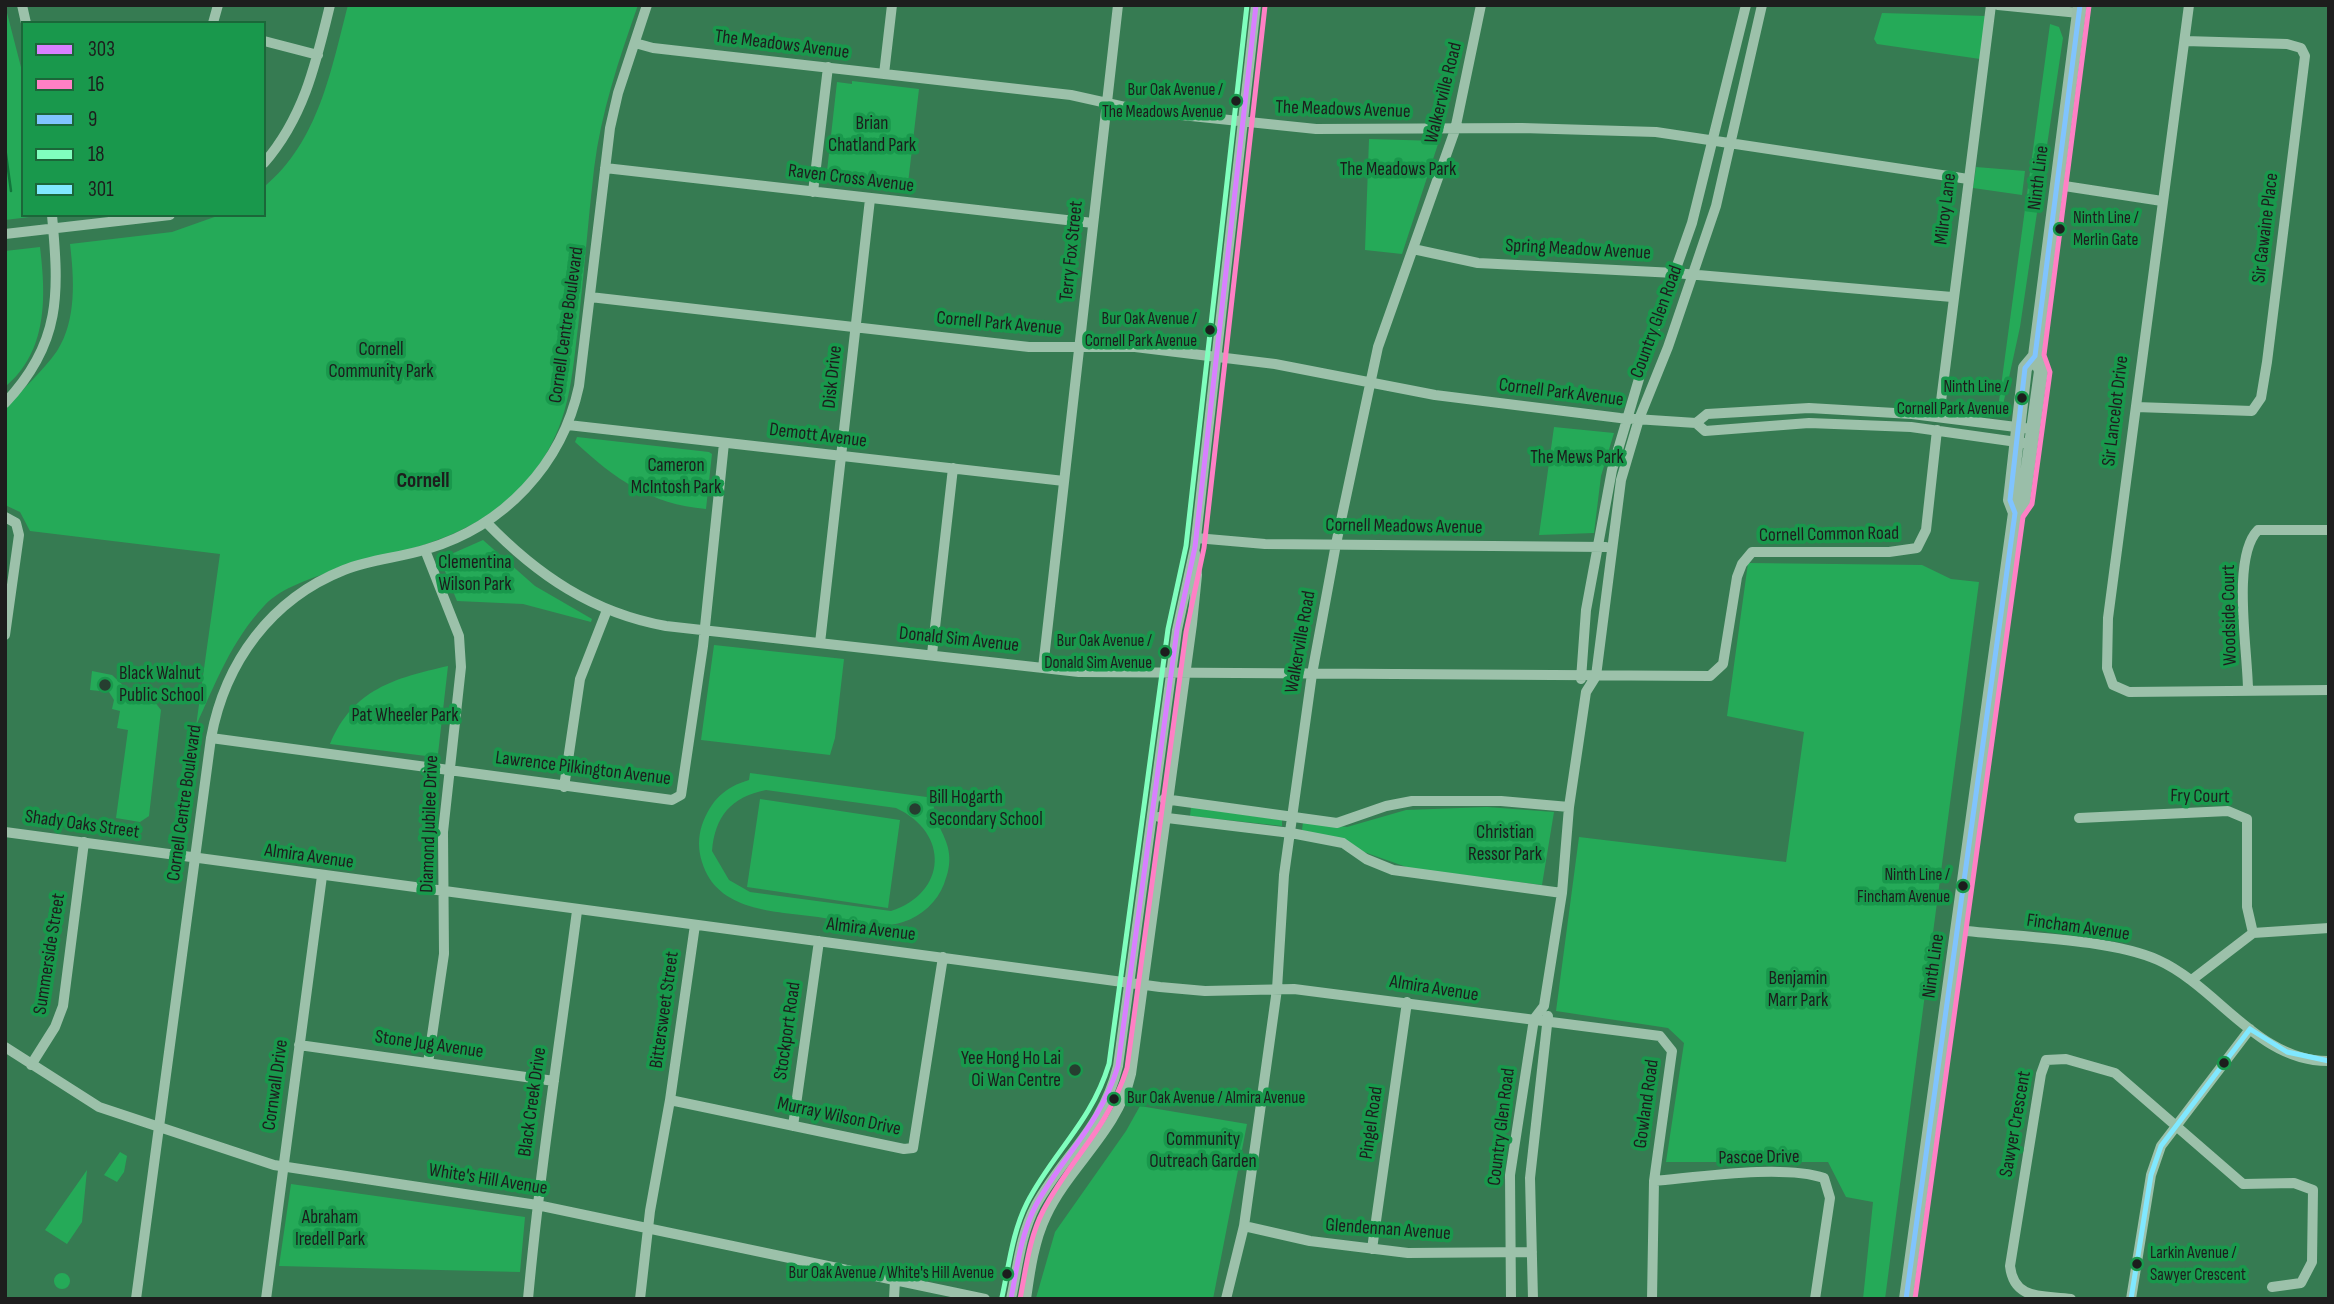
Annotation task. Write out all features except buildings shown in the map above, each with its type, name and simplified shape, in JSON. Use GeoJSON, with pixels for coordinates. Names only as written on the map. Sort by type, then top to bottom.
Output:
{"type":"FeatureCollection","features":[{"type":"Feature","properties":{"kind":"main road","name":"Ninth Line"},"geometry":{"type":"LineString","coordinates":[[1906,1299],[2015,513],[2023,503],[2024,435],[2041,371],[2035,356],[2079,9]]}},
{"type":"Feature","properties":{"kind":"street"},"geometry":{"type":"LineString","coordinates":[[266,160],[294,122],[318,55],[330,5]]}},
{"type":"Feature","properties":{"kind":"street","name":"Cornell Centre Boulevard"},"geometry":{"type":"LineString","coordinates":[[136,1299],[211,738],[221,697],[250,642],[276,613],[303,591],[339,572],[425,550],[486,522],[533,481],[568,425],[581,374],[615,104],[647,5]]}},
{"type":"Feature","properties":{"kind":"street"},"geometry":{"type":"LineString","coordinates":[[884,74],[892,5]]}},
{"type":"Feature","properties":{"kind":"street","name":"Terry Fox Street"},"geometry":{"type":"LineString","coordinates":[[1043,668],[1118,5]]}},
{"type":"Feature","properties":{"kind":"street"},"geometry":{"type":"LineString","coordinates":[[1011,1299],[1020,1242],[1036,1206],[1091,1130],[1108,1098],[1118,1066],[1171,673],[1187,574],[1195,542],[1256,5]]}},
{"type":"Feature","properties":{"kind":"street","name":"Walkerville Road"},"geometry":{"type":"LineString","coordinates":[[1226,1299],[1244,1226],[1277,989],[1284,875],[1312,674],[1336,544],[1378,347],[1455,130],[1481,5]]}},
{"type":"Feature","properties":{"kind":"street","name":"Country Glen Road"},"geometry":{"type":"LineString","coordinates":[[1511,1299],[1510,1175],[1542,1020],[1562,892],[1569,807],[1586,692],[1586,610],[1612,470],[1715,141],[1746,5]]}},
{"type":"Feature","properties":{"kind":"street","name":"Country Glen Road"},"geometry":{"type":"LineString","coordinates":[[1587,676],[1612,548],[1621,480],[1639,419],[1716,206],[1762,5]]}},
{"type":"Feature","properties":{"kind":"street","name":"Milroy Lane"},"geometry":{"type":"LineString","coordinates":[[1939,417],[1952,297],[1967,202],[1991,5]]}},
{"type":"Feature","properties":{"kind":"street"},"geometry":{"type":"LineString","coordinates":[[1998,5],[2079,9]]}},
{"type":"Feature","properties":{"kind":"street","name":"Sir Lancelot Drive"},"geometry":{"type":"LineString","coordinates":[[2189,5],[2108,618],[2107,668],[2113,685],[2129,692],[2248,691]]}},
{"type":"Feature","properties":{"kind":"street","name":"Sir Gawaine Place"},"geometry":{"type":"LineString","coordinates":[[2136,407],[2252,411],[2261,398],[2267,362],[2305,56],[2301,48],[2287,44],[2185,41]]}},
{"type":"Feature","properties":{"kind":"street"},"geometry":{"type":"LineString","coordinates":[[266,42],[318,55]]}},
{"type":"Feature","properties":{"kind":"street","name":"The Meadows Avenue"},"geometry":{"type":"LineString","coordinates":[[635,43],[653,48],[1071,95],[1143,111],[1243,122],[1316,129],[1628,130],[1731,142],[1968,179]]}},
{"type":"Feature","properties":{"kind":"street"},"geometry":{"type":"LineString","coordinates":[[813,191],[828,68]]}},
{"type":"Feature","properties":{"kind":"street","name":"Raven Cross Avenue"},"geometry":{"type":"LineString","coordinates":[[605,168],[1093,223]]}},
{"type":"Feature","properties":{"kind":"street"},"geometry":{"type":"LineString","coordinates":[[2058,185],[2162,201]]}},
{"type":"Feature","properties":{"kind":"street","name":"Disk Drive"},"geometry":{"type":"LineString","coordinates":[[820,643],[870,199]]}},
{"type":"Feature","properties":{"kind":"street"},"geometry":{"type":"LineString","coordinates":[[5,403],[25,382],[50,333],[57,291],[52,217]]}},
{"type":"Feature","properties":{"kind":"street"},"geometry":{"type":"LineString","coordinates":[[5,234],[153,217]]}},
{"type":"Feature","properties":{"kind":"street","name":"Spring Meadow Avenue"},"geometry":{"type":"LineString","coordinates":[[1413,249],[1478,263],[1675,273],[1952,297]]}},
{"type":"Feature","properties":{"kind":"street","name":"Cornell Park Avenue"},"geometry":{"type":"LineString","coordinates":[[590,297],[1029,347],[1119,346],[1216,357],[1299,368],[1372,384],[1626,419],[1696,423],[1705,431],[1809,423],[2024,435]]}},
{"type":"Feature","properties":{"kind":"street","name":"Cornell Park Avenue"},"geometry":{"type":"LineString","coordinates":[[1696,423],[1707,414],[1809,408],[1939,417],[2024,435]]}},
{"type":"Feature","properties":{"kind":"street","name":"Demott Avenue"},"geometry":{"type":"LineString","coordinates":[[568,425],[1064,481]]}},
{"type":"Feature","properties":{"kind":"street","name":"Cornell Common Road"},"geometry":{"type":"LineString","coordinates":[[1587,676],[1710,676],[1715,673],[1723,664],[1737,577],[1742,564],[1752,552],[1889,552],[1917,548],[1926,530],[1937,430]]}},
{"type":"Feature","properties":{"kind":"street","name":"Lawrence Pilkington Avenue"},"geometry":{"type":"LineString","coordinates":[[211,738],[564,787],[672,800],[681,795],[724,443]]}},
{"type":"Feature","properties":{"kind":"street"},"geometry":{"type":"LineString","coordinates":[[932,654],[953,468]]}},
{"type":"Feature","properties":{"kind":"street"},"geometry":{"type":"LineString","coordinates":[[5,517],[16,523],[19,535],[5,635]]}},
{"type":"Feature","properties":{"kind":"street","name":"Donald Sim Avenue"},"geometry":{"type":"LineString","coordinates":[[486,522],[549,579],[607,610],[648,623],[1079,672],[1587,676]]}},
{"type":"Feature","properties":{"kind":"street","name":"Woodside Court"},"geometry":{"type":"LineString","coordinates":[[2248,691],[2244,600],[2249,539],[2259,530],[2329,530]]}},
{"type":"Feature","properties":{"kind":"street"},"geometry":{"type":"LineString","coordinates":[[1026,1299],[1036,1242],[1047,1214],[1114,1120],[1127,1090],[1144,985],[1186,673],[1197,575],[1195,542]]}},
{"type":"Feature","properties":{"kind":"street","name":"Cornell Meadows Avenue"},"geometry":{"type":"LineString","coordinates":[[1195,542],[1612,548]]}},
{"type":"Feature","properties":{"kind":"street","name":"Diamond Jubilee Drive"},"geometry":{"type":"LineString","coordinates":[[425,550],[459,636],[461,667],[447,770],[443,832],[444,954],[428,1063]]}},
{"type":"Feature","properties":{"kind":"street"},"geometry":{"type":"LineString","coordinates":[[564,787],[580,679],[607,610]]}},
{"type":"Feature","properties":{"kind":"street"},"geometry":{"type":"LineString","coordinates":[[2248,691],[2329,690]]}},
{"type":"Feature","properties":{"kind":"street"},"geometry":{"type":"LineString","coordinates":[[1154,798],[1337,823],[1386,806],[1412,801],[1501,801],[1569,807]]}},
{"type":"Feature","properties":{"kind":"street","name":"Fry Court"},"geometry":{"type":"LineString","coordinates":[[2079,818],[2228,811],[2247,819],[2247,907],[2253,933]]}},
{"type":"Feature","properties":{"kind":"street"},"geometry":{"type":"LineString","coordinates":[[1152,816],[1291,833],[1343,843],[1366,859],[1393,870],[1562,892]]}},
{"type":"Feature","properties":{"kind":"street","name":"Shady Oaks Street"},"geometry":{"type":"LineString","coordinates":[[5,832],[195,859]]}},
{"type":"Feature","properties":{"kind":"street","name":"Summerside Street"},"geometry":{"type":"LineString","coordinates":[[31,1065],[55,1027],[63,1006],[84,842]]}},
{"type":"Feature","properties":{"kind":"street","name":"Almira Avenue"},"geometry":{"type":"LineString","coordinates":[[195,859],[1144,985],[1205,992],[1277,989],[1407,1002],[1473,1014],[1542,1020]]}},
{"type":"Feature","properties":{"kind":"street","name":"Cornwall Drive"},"geometry":{"type":"LineString","coordinates":[[266,1299],[322,876]]}},
{"type":"Feature","properties":{"kind":"street","name":"Black Creek Drive"},"geometry":{"type":"LineString","coordinates":[[528,1299],[537,1205],[577,911]]}},
{"type":"Feature","properties":{"kind":"street","name":"Bittersweet Street"},"geometry":{"type":"LineString","coordinates":[[670,1100],[695,925]]}},
{"type":"Feature","properties":{"kind":"street"},"geometry":{"type":"LineString","coordinates":[[2193,979],[2253,933],[2329,928]]}},
{"type":"Feature","properties":{"kind":"street","name":"Fincham Avenue"},"geometry":{"type":"LineString","coordinates":[[1958,930],[2115,947],[2156,959],[2193,979],[2250,1030],[2281,1051],[2316,1061],[2329,1060]]}},
{"type":"Feature","properties":{"kind":"street","name":"Stockport Road"},"geometry":{"type":"LineString","coordinates":[[793,1126],[819,941]]}},
{"type":"Feature","properties":{"kind":"street","name":"Murray Wilson Drive"},"geometry":{"type":"LineString","coordinates":[[670,1100],[904,1149],[913,1148],[943,957]]}},
{"type":"Feature","properties":{"kind":"street","name":"Pingel Road"},"geometry":{"type":"LineString","coordinates":[[1372,1249],[1407,1002]]}},
{"type":"Feature","properties":{"kind":"street","name":"Country Glen Road"},"geometry":{"type":"LineString","coordinates":[[1533,1299],[1530,1178],[1542,1020]]}},
{"type":"Feature","properties":{"kind":"street","name":"Gowland Road"},"geometry":{"type":"LineString","coordinates":[[1542,1020],[1660,1036],[1672,1051],[1654,1181],[1653,1299]]}},
{"type":"Feature","properties":{"kind":"street"},"geometry":{"type":"LineString","coordinates":[[2131,1299],[2151,1175],[2161,1146],[2250,1030]]}},
{"type":"Feature","properties":{"kind":"street","name":"Stone Jug Avenue"},"geometry":{"type":"LineString","coordinates":[[299,1045],[554,1081]]}},
{"type":"Feature","properties":{"kind":"street","name":"White's Hill Avenue"},"geometry":{"type":"LineString","coordinates":[[5,1047],[99,1107],[159,1129],[283,1167],[537,1205],[985,1299]]}},
{"type":"Feature","properties":{"kind":"street","name":"Sawyer Crescent"},"geometry":{"type":"LineString","coordinates":[[2071,1299],[2023,1292],[2012,1282],[2010,1266],[2041,1074],[2046,1060],[2066,1059],[2115,1073],[2175,1125]]}},
{"type":"Feature","properties":{"kind":"street"},"geometry":{"type":"LineString","coordinates":[[640,1299],[648,1228],[670,1100]]}},
{"type":"Feature","properties":{"kind":"street"},"geometry":{"type":"LineString","coordinates":[[2175,1125],[2243,1184],[2294,1183],[2313,1190],[2312,1262],[2301,1283],[2272,1287]]}},
{"type":"Feature","properties":{"kind":"street","name":"Pascoe Drive"},"geometry":{"type":"LineString","coordinates":[[1654,1181],[1746,1173],[1812,1174],[1824,1178],[1830,1198],[1815,1299]]}},
{"type":"Feature","properties":{"kind":"street","name":"Glendennan Avenue"},"geometry":{"type":"LineString","coordinates":[[1244,1226],[1310,1241],[1408,1253],[1532,1252]]}},
{"type":"Feature","properties":{"kind":"street"},"geometry":{"type":"LineString","coordinates":[[894,1299],[895,1280]]}},
{"type":"Feature","properties":{"kind":"green space"},"geometry":{"type":"Polygon","coordinates":[[[5,5],[21,67],[21,217],[30,217],[5,220],[5,5]]]}},
{"type":"Feature","properties":{"kind":"green space","name":"Cornell Community Park"},"geometry":{"type":"Polygon","coordinates":[[[348,5],[638,5],[612,86],[597,148],[574,362],[568,395],[559,427],[543,459],[523,485],[502,505],[453,534],[320,575],[271,599],[233,648],[196,726],[220,554],[30,531],[20,512],[5,505],[5,408],[45,366],[63,339],[72,299],[70,244],[172,232],[214,217],[266,217],[266,185],[283,169],[310,126],[335,54],[348,5]]]}},
{"type":"Feature","properties":{"kind":"green space"},"geometry":{"type":"Polygon","coordinates":[[[1882,13],[1986,16],[1980,59],[1877,44],[1874,39],[1882,13]]]}},
{"type":"Feature","properties":{"kind":"green space"},"geometry":{"type":"Polygon","coordinates":[[[2050,24],[2059,27],[2063,38],[2020,327],[2003,405],[1999,401],[2050,24]]]}},
{"type":"Feature","properties":{"kind":"green space","name":"Brian Chatland Park"},"geometry":{"type":"Polygon","coordinates":[[[852,81],[919,89],[907,192],[826,180],[837,82],[852,84],[852,81]]]}},
{"type":"Feature","properties":{"kind":"green space","name":"The Meadows Park"},"geometry":{"type":"Polygon","coordinates":[[[1369,139],[1439,141],[1402,254],[1365,250],[1369,139]]]}},
{"type":"Feature","properties":{"kind":"green space"},"geometry":{"type":"Polygon","coordinates":[[[1976,167],[2025,171],[2022,195],[1973,188],[1976,167]]]}},
{"type":"Feature","properties":{"kind":"green space"},"geometry":{"type":"Polygon","coordinates":[[[40,247],[43,304],[37,340],[19,373],[5,387],[5,251],[40,247]]]}},
{"type":"Feature","properties":{"kind":"green space","name":"The Mews Park"},"geometry":{"type":"Polygon","coordinates":[[[1554,427],[1614,433],[1601,476],[1594,533],[1539,535],[1554,427]]]}},
{"type":"Feature","properties":{"kind":"green space","name":"Cameron McIntosh Park"},"geometry":{"type":"Polygon","coordinates":[[[577,437],[709,452],[712,454],[706,509],[668,502],[634,488],[575,442],[577,437]]]}},
{"type":"Feature","properties":{"kind":"green space","name":"Clementina Wilson Park"},"geometry":{"type":"Polygon","coordinates":[[[483,540],[535,586],[592,619],[591,622],[523,604],[457,601],[440,559],[483,540]]]}},
{"type":"Feature","properties":{"kind":"green space","name":"Benjamin Marr Park"},"geometry":{"type":"Polygon","coordinates":[[[1748,563],[1922,565],[1951,579],[1979,582],[1885,1299],[1863,1299],[1873,1202],[1846,1197],[1828,1162],[1666,1162],[1684,1043],[1668,1028],[1556,1011],[1579,837],[1786,862],[1804,732],[1727,716],[1748,563]]]}},
{"type":"Feature","properties":{"kind":"green space"},"geometry":{"type":"Polygon","coordinates":[[[714,645],[844,659],[835,738],[830,755],[701,740],[714,645]]]}},
{"type":"Feature","properties":{"kind":"green space","name":"Pat Wheeler Park"},"geometry":{"type":"Polygon","coordinates":[[[448,666],[438,754],[434,757],[330,744],[340,725],[363,698],[393,681],[448,666]]]}},
{"type":"Feature","properties":{"kind":"green space"},"geometry":{"type":"Polygon","coordinates":[[[92,671],[112,675],[127,689],[154,701],[161,710],[149,816],[140,822],[116,818],[128,730],[117,728],[120,711],[112,709],[114,700],[109,692],[90,690],[92,671]]]}},
{"type":"Feature","properties":{"kind":"green space"},"geometry":{"type":"Polygon","coordinates":[[[750,773],[934,798],[936,819],[948,846],[949,857],[949,869],[941,891],[933,902],[916,916],[893,925],[882,926],[766,910],[734,900],[720,891],[710,878],[702,862],[700,834],[714,802],[733,786],[749,780],[750,773]],[[766,790],[743,798],[727,810],[717,828],[712,851],[729,880],[750,892],[891,911],[910,902],[923,891],[935,862],[933,847],[926,832],[914,819],[896,808],[766,790]]]}},
{"type":"Feature","properties":{"kind":"green space"},"geometry":{"type":"Polygon","coordinates":[[[760,799],[900,820],[888,908],[747,887],[760,799]]]}},
{"type":"Feature","properties":{"kind":"green space"},"geometry":{"type":"Polygon","coordinates":[[[1191,807],[1282,820],[1282,826],[1190,816],[1191,807]]]}},
{"type":"Feature","properties":{"kind":"green space","name":"Christian Ressor Park"},"geometry":{"type":"Polygon","coordinates":[[[1487,807],[1554,812],[1542,885],[1412,869],[1302,830],[1303,822],[1347,827],[1406,810],[1487,807]]]}},
{"type":"Feature","properties":{"kind":"green space","name":"Community Outreach Garden"},"geometry":{"type":"Polygon","coordinates":[[[1140,1106],[1247,1124],[1213,1299],[1036,1298],[1055,1232],[1126,1131],[1140,1106]]]}},
{"type":"Feature","properties":{"kind":"green space"},"geometry":{"type":"Polygon","coordinates":[[[120,1152],[127,1156],[124,1172],[117,1182],[104,1175],[120,1152]]]}},
{"type":"Feature","properties":{"kind":"green space"},"geometry":{"type":"Polygon","coordinates":[[[87,1170],[82,1222],[67,1244],[45,1230],[87,1170]]]}},
{"type":"Feature","properties":{"kind":"green space","name":"Abraham Iredell Park"},"geometry":{"type":"Polygon","coordinates":[[[291,1184],[525,1217],[520,1272],[279,1266],[291,1184]]]}},
{"type":"Feature","properties":{"kind":"green space"},"geometry":{"type":"Polygon","coordinates":[[[59,1273],[65,1273],[70,1281],[68,1287],[59,1289],[54,1284],[54,1278],[59,1273]]]}},
{"type":"Feature","properties":{"kind":"waterway"},"geometry":{"type":"LineString","coordinates":[[5,147],[11,191]]}},
{"type":"Feature","properties":{"kind":"transit line","name":"18"},"geometry":{"type":"LineString","coordinates":[[1002,1297],[1014,1238],[1027,1203],[1082,1120],[1109,1064],[1168,629],[1186,546],[1247,5]]}},
{"type":"Feature","properties":{"kind":"transit line","name":"303"},"geometry":{"type":"LineString","coordinates":[[1011,1299],[1020,1251],[1036,1205],[1092,1122],[1118,1066],[1177,630],[1195,547],[1256,5]]}},
{"type":"Feature","properties":{"kind":"transit line","name":"9"},"geometry":{"type":"LineString","coordinates":[[1906,1299],[2015,513],[2010,500],[2025,368],[2035,356],[2080,5]]}},
{"type":"Feature","properties":{"kind":"transit line","name":"16"},"geometry":{"type":"LineString","coordinates":[[1020,1299],[1038,1221],[1054,1192],[1099,1127],[1119,1090],[1127,1068],[1186,632],[1204,548],[1265,6]]}},
{"type":"Feature","properties":{"kind":"transit line","name":"16"},"geometry":{"type":"LineString","coordinates":[[1915,1299],[2023,517],[2032,504],[2050,372],[2044,355],[2089,6]]}},
{"type":"Feature","properties":{"kind":"transit line","name":"301"},"geometry":{"type":"LineString","coordinates":[[2250,1029],[2287,1052],[2329,1061]]}},
{"type":"Feature","properties":{"kind":"transit line","name":"301"},"geometry":{"type":"LineString","coordinates":[[2131,1299],[2151,1175],[2161,1146],[2250,1029]]}},
{"type":"Feature","properties":{"kind":"place","name":"Bur Oak Avenue / The Meadows Avenue"},"geometry":{"type":"Point","coordinates":[1236,101]}},
{"type":"Feature","properties":{"kind":"place","name":"Ninth Line / Merlin Gate"},"geometry":{"type":"Point","coordinates":[2060,229]}},
{"type":"Feature","properties":{"kind":"place","name":"Bur Oak Avenue / Cornell Park Avenue"},"geometry":{"type":"Point","coordinates":[1210,330]}},
{"type":"Feature","properties":{"kind":"place","name":"Ninth Line / Cornell Park Avenue"},"geometry":{"type":"Point","coordinates":[2022,398]}},
{"type":"Feature","properties":{"kind":"place","name":"Bur Oak Avenue / Donald Sim Avenue"},"geometry":{"type":"Point","coordinates":[1165,652]}},
{"type":"Feature","properties":{"kind":"place","name":"Black Walnut Public School"},"geometry":{"type":"Point","coordinates":[105,685]}},
{"type":"Feature","properties":{"kind":"place","name":"Bill Hogarth Secondary School"},"geometry":{"type":"Point","coordinates":[915,809]}},
{"type":"Feature","properties":{"kind":"place","name":"Ninth Line / Fincham Avenue"},"geometry":{"type":"Point","coordinates":[1963,886]}},
{"type":"Feature","properties":{"kind":"place","name":"Yee Hong Ho Lai Oi Wan Centre"},"geometry":{"type":"Point","coordinates":[1075,1070]}},
{"type":"Feature","properties":{"kind":"place","name":"Bur Oak Avenue / Almira Avenue"},"geometry":{"type":"Point","coordinates":[1114,1099]}},
{"type":"Feature","properties":{"kind":"place","name":"Larkin Avenue / Sawyer Crescent"},"geometry":{"type":"Point","coordinates":[2137,1264]}},
{"type":"Feature","properties":{"kind":"place","name":"Bur Oak Avenue / White's Hill Avenue"},"geometry":{"type":"Point","coordinates":[1007,1274]}},
{"type":"Feature","properties":{"kind":"district","name":"Cornell"},"geometry":{"type":"Point","coordinates":[423,482]}}]}
